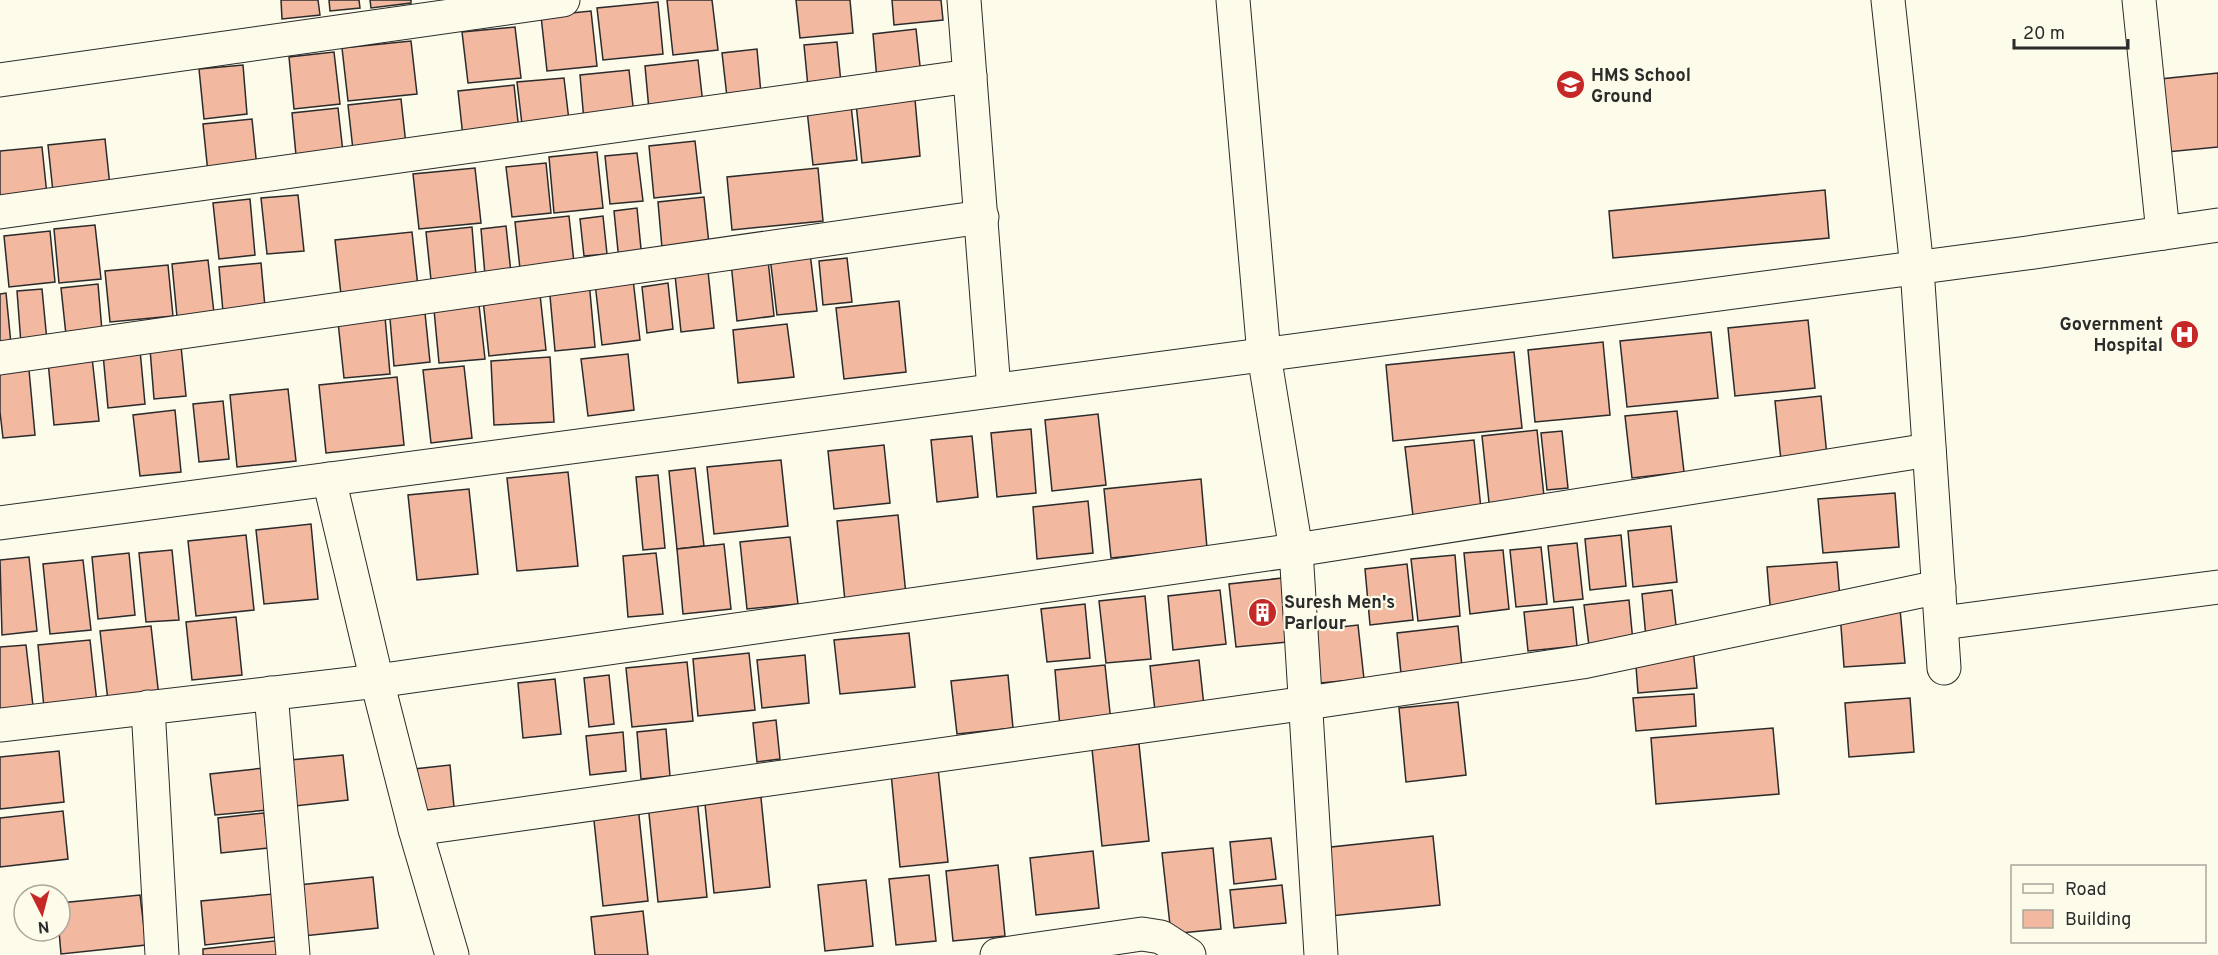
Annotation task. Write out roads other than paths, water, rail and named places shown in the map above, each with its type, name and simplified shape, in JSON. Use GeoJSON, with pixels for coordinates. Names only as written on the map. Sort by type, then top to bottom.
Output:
{"type":"FeatureCollection","features":[{"type":"Feature","properties":{"kind":"street"},"geometry":{"type":"LineString","coordinates":[[0,80],[563,0]]}},
{"type":"Feature","properties":{"kind":"street"},"geometry":{"type":"LineString","coordinates":[[964,0],[994,390]]}},
{"type":"Feature","properties":{"kind":"street"},"geometry":{"type":"LineString","coordinates":[[1233,0],[1264,356],[1296,550],[1321,955]]}},
{"type":"Feature","properties":{"kind":"street"},"geometry":{"type":"LineString","coordinates":[[1888,0],[1917,268],[1944,668]]}},
{"type":"Feature","properties":{"kind":"street"},"geometry":{"type":"LineString","coordinates":[[2139,0],[2163,233]]}},
{"type":"Feature","properties":{"kind":"street"},"geometry":{"type":"LineString","coordinates":[[0,212],[970,76]]}},
{"type":"Feature","properties":{"kind":"street"},"geometry":{"type":"LineString","coordinates":[[0,357],[982,217]]}},
{"type":"Feature","properties":{"kind":"street"},"geometry":{"type":"LineString","coordinates":[[0,523],[1264,356],[2218,225]]}},
{"type":"Feature","properties":{"kind":"street"},"geometry":{"type":"LineString","coordinates":[[0,725],[377,681],[1296,550],[1929,450]]}},
{"type":"Feature","properties":{"kind":"street"},"geometry":{"type":"LineString","coordinates":[[329,479],[415,829],[452,955]]}},
{"type":"Feature","properties":{"kind":"street"},"geometry":{"type":"LineString","coordinates":[[415,829],[1582,662],[1939,587]]}},
{"type":"Feature","properties":{"kind":"street"},"geometry":{"type":"LineString","coordinates":[[1942,623],[2218,587]]}},
{"type":"Feature","properties":{"kind":"street"},"geometry":{"type":"LineString","coordinates":[[271,693],[293,955]]}},
{"type":"Feature","properties":{"kind":"street"},"geometry":{"type":"LineString","coordinates":[[148,707],[162,955]]}},
{"type":"Feature","properties":{"kind":"street"},"geometry":{"type":"LineString","coordinates":[[997,955],[1142,934],[1161,936],[1189,955]]}},
{"type":"Feature","properties":{"kind":"place","name":"HMS School Ground"},"geometry":{"type":"Point","coordinates":[1570,85]}},
{"type":"Feature","properties":{"kind":"place","name":"Government Hospital"},"geometry":{"type":"Point","coordinates":[2184,334]}},
{"type":"Feature","properties":{"kind":"place","name":"Suresh Men's Parlour"},"geometry":{"type":"Point","coordinates":[1263,612]}}]}
